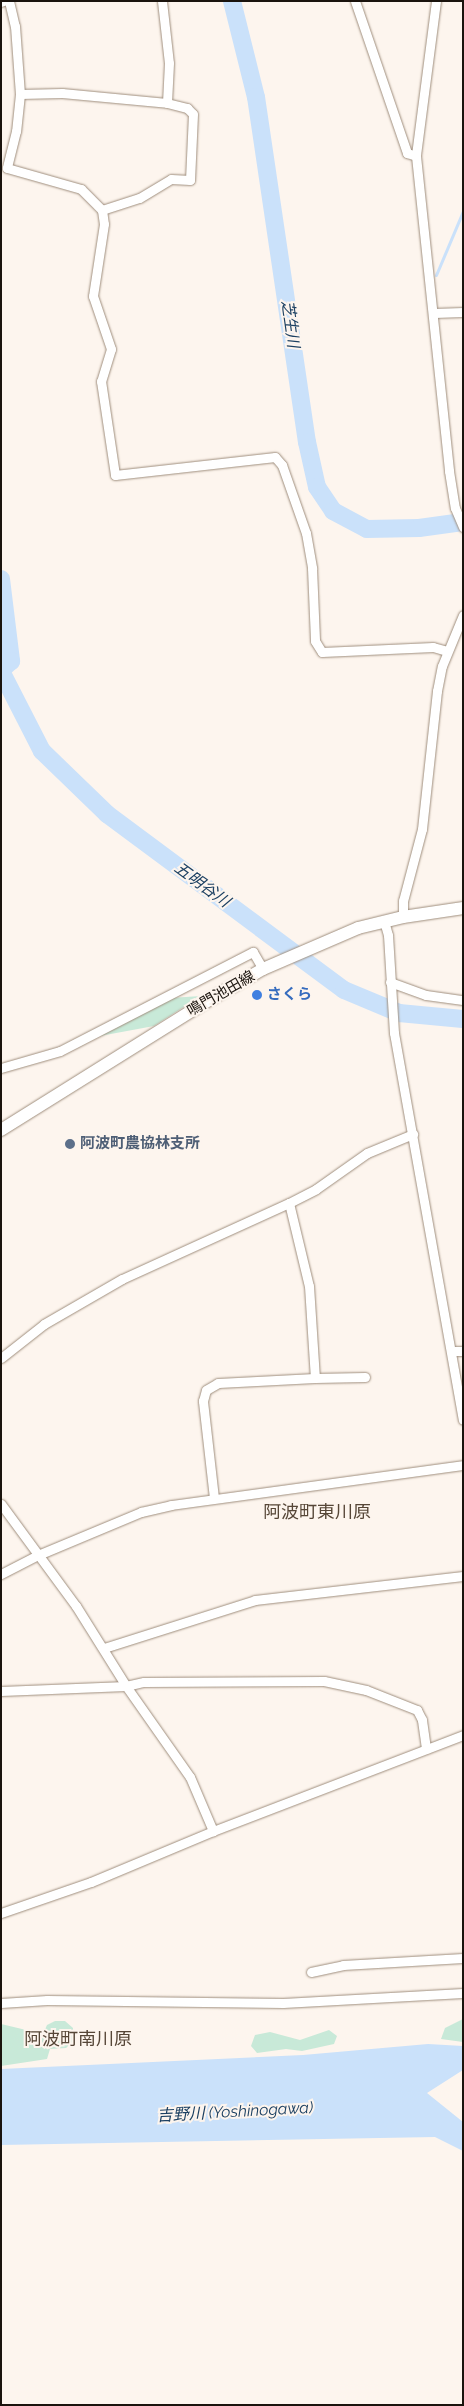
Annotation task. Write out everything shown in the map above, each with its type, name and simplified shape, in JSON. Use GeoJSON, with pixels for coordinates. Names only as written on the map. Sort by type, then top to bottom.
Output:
{"type":"FeatureCollection","features":[{"type":"Feature","properties":{"kind":"main road","name":"鳴門池田線"},"geometry":{"type":"LineString","coordinates":[[1,1130],[209,1000],[263,969],[313,947],[384,921],[463,908]]}},
{"type":"Feature","properties":{"kind":"street"},"geometry":{"type":"LineString","coordinates":[[10,1],[15,26],[20,94],[16,131],[6,168],[81,189],[102,210],[104,224],[93,296],[111,349],[102,381],[115,475],[275,457],[282,465],[306,533],[312,568],[315,640],[322,652],[433,647],[447,651]]}},
{"type":"Feature","properties":{"kind":"street"},"geometry":{"type":"LineString","coordinates":[[162,1],[169,63],[167,103]]}},
{"type":"Feature","properties":{"kind":"street"},"geometry":{"type":"LineString","coordinates":[[355,1],[407,153],[416,156]]}},
{"type":"Feature","properties":{"kind":"street"},"geometry":{"type":"LineString","coordinates":[[436,1],[416,156],[419,202],[434,313],[455,508],[463,527]]}},
{"type":"Feature","properties":{"kind":"street"},"geometry":{"type":"LineString","coordinates":[[20,94],[62,93],[167,103],[187,108],[193,114],[190,180],[162,182],[139,198],[102,210]]}},
{"type":"Feature","properties":{"kind":"street"},"geometry":{"type":"LineString","coordinates":[[434,313],[463,312]]}},
{"type":"Feature","properties":{"kind":"street"},"geometry":{"type":"LineString","coordinates":[[403,917],[403,901],[422,829],[437,692],[447,651],[463,614]]}},
{"type":"Feature","properties":{"kind":"street"},"geometry":{"type":"LineString","coordinates":[[384,921],[388,935],[394,1023],[463,1420]]}},
{"type":"Feature","properties":{"kind":"street"},"geometry":{"type":"LineString","coordinates":[[1,1068],[60,1051],[253,952],[263,969]]}},
{"type":"Feature","properties":{"kind":"street"},"geometry":{"type":"LineString","coordinates":[[391,985],[426,995],[463,1000]]}},
{"type":"Feature","properties":{"kind":"street"},"geometry":{"type":"LineString","coordinates":[[1,1358],[44,1324],[122,1279],[288,1203],[316,1189],[367,1153],[413,1134]]}},
{"type":"Feature","properties":{"kind":"street"},"geometry":{"type":"LineString","coordinates":[[288,1203],[309,1286],[315,1378]]}},
{"type":"Feature","properties":{"kind":"street"},"geometry":{"type":"LineString","coordinates":[[451,1351],[463,1352]]}},
{"type":"Feature","properties":{"kind":"street"},"geometry":{"type":"LineString","coordinates":[[214,1498],[203,1400],[206,1390],[218,1383],[315,1378],[365,1378]]}},
{"type":"Feature","properties":{"kind":"street"},"geometry":{"type":"LineString","coordinates":[[1,1574],[38,1555],[141,1512],[214,1498],[463,1465]]}},
{"type":"Feature","properties":{"kind":"street"},"geometry":{"type":"LineString","coordinates":[[1,1504],[104,1648],[126,1686],[190,1776],[213,1831]]}},
{"type":"Feature","properties":{"kind":"street"},"geometry":{"type":"LineString","coordinates":[[104,1648],[255,1600],[463,1576]]}},
{"type":"Feature","properties":{"kind":"street"},"geometry":{"type":"LineString","coordinates":[[1,1691],[126,1686],[144,1682],[324,1681],[366,1690],[417,1710],[422,1720],[426,1749]]}},
{"type":"Feature","properties":{"kind":"street"},"geometry":{"type":"LineString","coordinates":[[1,1913],[91,1882],[213,1831],[463,1735]]}},
{"type":"Feature","properties":{"kind":"street"},"geometry":{"type":"LineString","coordinates":[[311,1972],[343,1965],[463,1958]]}},
{"type":"Feature","properties":{"kind":"street"},"geometry":{"type":"LineString","coordinates":[[1,2003],[47,2000],[283,2003],[463,1993]]}},
{"type":"Feature","properties":{"kind":"green space"},"geometry":{"type":"Polygon","coordinates":[[[201,996],[154,1026],[100,1036],[170,998],[201,996]]]}},
{"type":"Feature","properties":{"kind":"green space"},"geometry":{"type":"Polygon","coordinates":[[[463,2019],[463,2042],[441,2039],[445,2028],[463,2019]]]}},
{"type":"Feature","properties":{"kind":"green space"},"geometry":{"type":"Polygon","coordinates":[[[55,2021],[65,2021],[73,2028],[73,2041],[66,2048],[50,2049],[47,2059],[1,2066],[1,2024],[43,2034],[47,2025],[55,2021]]]}},
{"type":"Feature","properties":{"kind":"green space"},"geometry":{"type":"Polygon","coordinates":[[[329,2030],[337,2036],[334,2044],[302,2051],[286,2049],[257,2053],[251,2046],[255,2035],[270,2032],[300,2040],[329,2030]]]}},
{"type":"Feature","properties":{"kind":"water","name":"吉野川 (Yoshinogawa)"},"geometry":{"type":"Polygon","coordinates":[[[428,2044],[463,2046],[463,2070],[427,2093],[463,2122],[463,2151],[435,2137],[1,2145],[1,2069],[303,2055],[428,2044]]]}},
{"type":"Feature","properties":{"kind":"waterway","name":"芝生川"},"geometry":{"type":"LineString","coordinates":[[232,1],[256,97],[307,442],[317,487],[333,511],[367,529],[419,528],[463,522]]}},
{"type":"Feature","properties":{"kind":"waterway"},"geometry":{"type":"LineString","coordinates":[[436,275],[463,211]]}},
{"type":"Feature","properties":{"kind":"waterway","name":"五明谷川"},"geometry":{"type":"LineString","coordinates":[[1,579],[11,661],[1,670]]}},
{"type":"Feature","properties":{"kind":"waterway","name":"五明谷川"},"geometry":{"type":"LineString","coordinates":[[1,671],[42,751],[107,814],[344,990],[399,1013],[463,1019]]}},
{"type":"Feature","properties":{"kind":"place","name":"さくら"},"geometry":{"type":"Point","coordinates":[257,995]}},
{"type":"Feature","properties":{"kind":"place","name":"阿波町農協林支所"},"geometry":{"type":"Point","coordinates":[70,1144]}},
{"type":"Feature","properties":{"kind":"district","name":"阿波町東川原"},"geometry":{"type":"Point","coordinates":[317,1512]}},
{"type":"Feature","properties":{"kind":"district","name":"阿波町南川原"},"geometry":{"type":"Point","coordinates":[78,2039]}}]}
